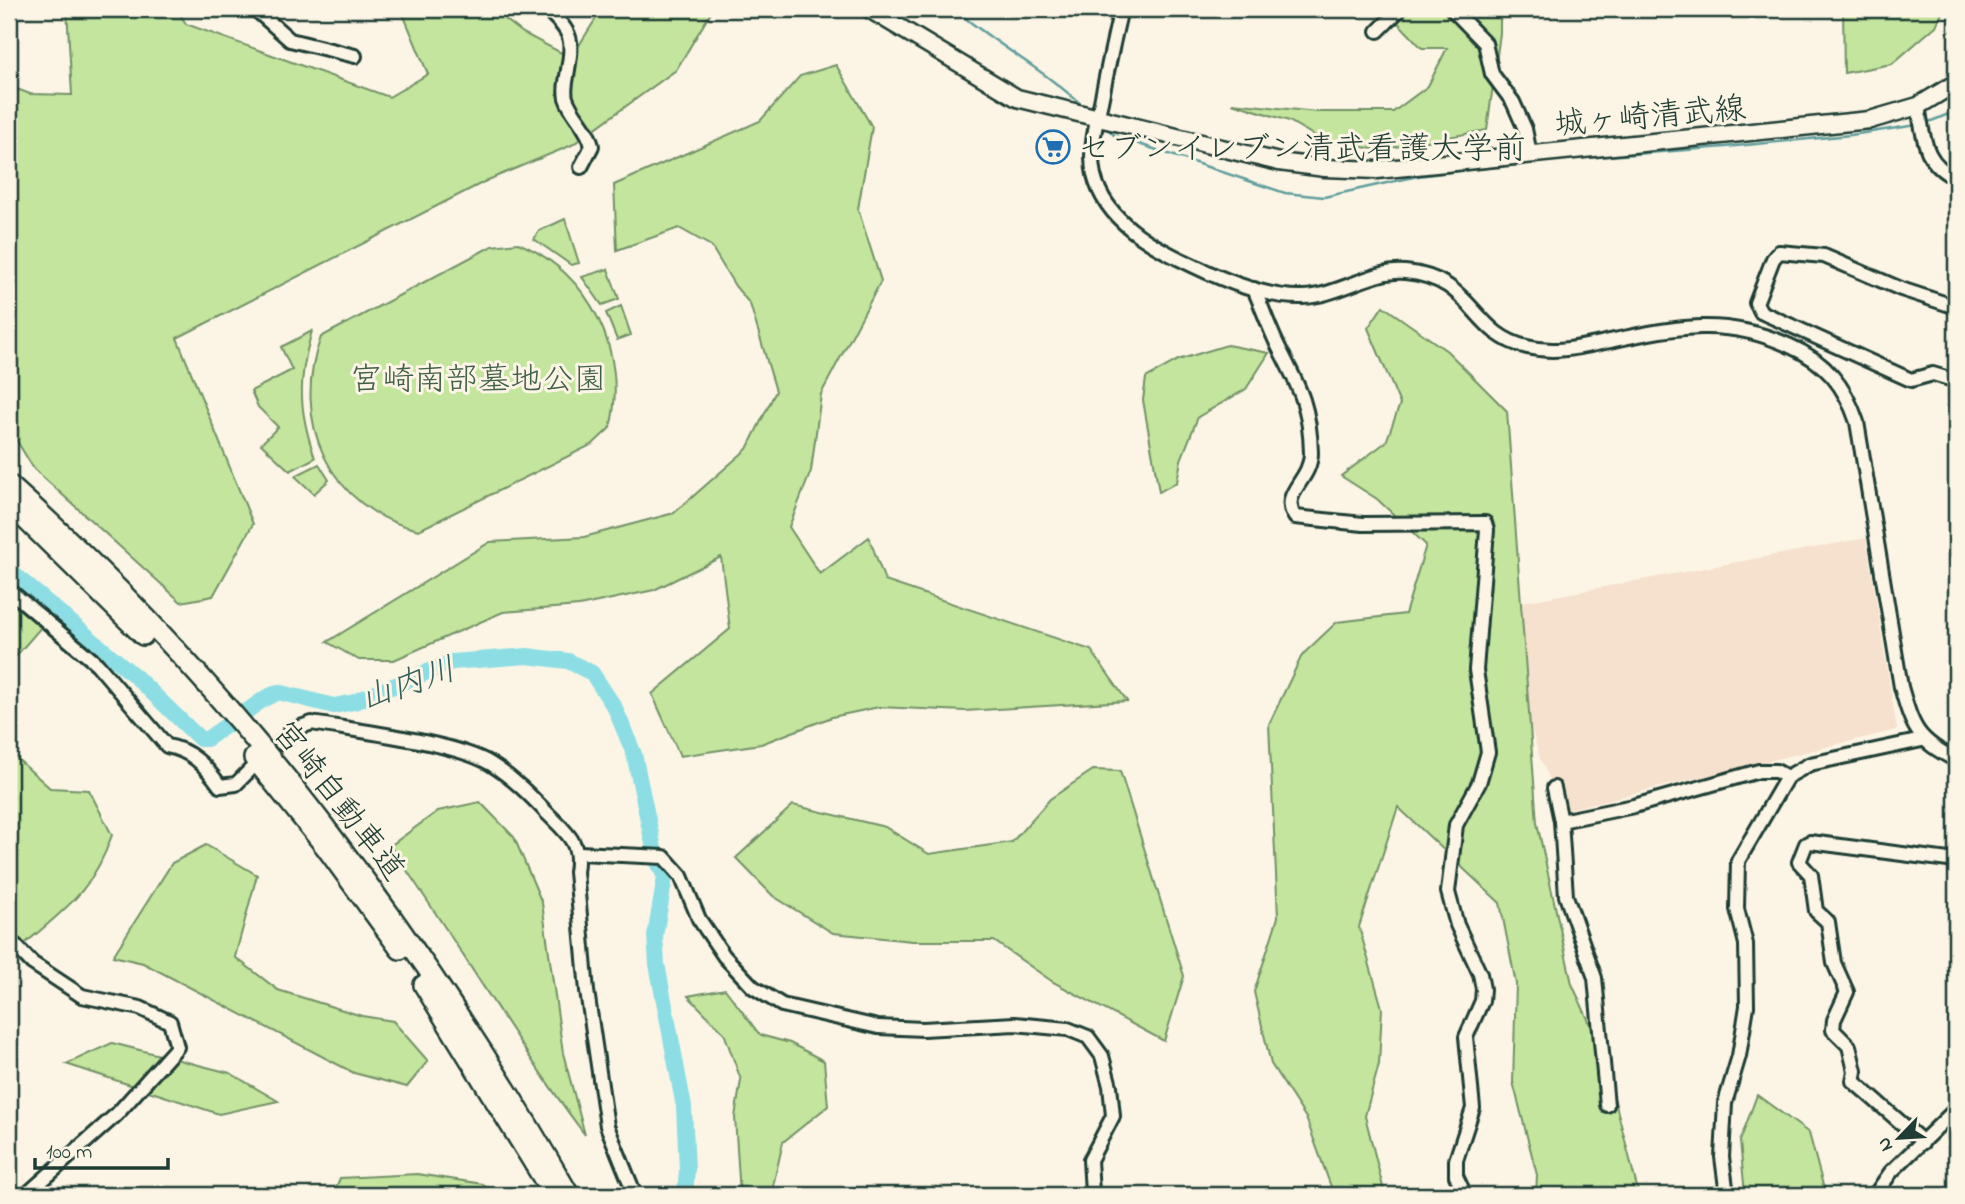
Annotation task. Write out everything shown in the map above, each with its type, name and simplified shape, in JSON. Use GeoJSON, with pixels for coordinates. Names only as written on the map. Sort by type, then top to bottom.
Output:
{"type":"FeatureCollection","features":[{"type":"Feature","properties":{"kind":"highway"},"geometry":{"type":"LineString","coordinates":[[9,471],[69,530],[112,583]]}},
{"type":"Feature","properties":{"kind":"highway","name":"宮崎自動車道"},"geometry":{"type":"LineString","coordinates":[[9,485],[112,583],[252,735],[374,890],[489,1060],[569,1195]]}},
{"type":"Feature","properties":{"kind":"highway","name":"宮崎自動車道"},"geometry":{"type":"LineString","coordinates":[[9,503],[212,709],[325,846],[397,945],[448,1022],[554,1195]]}},
{"type":"Feature","properties":{"kind":"highway"},"geometry":{"type":"LineString","coordinates":[[9,509],[38,530]]}},
{"type":"Feature","properties":{"kind":"main road","name":"城ヶ崎清武線"},"geometry":{"type":"LineString","coordinates":[[869,9],[1008,94],[1093,118],[1279,162],[1325,168],[1377,170],[1870,120],[1918,106],[1956,83]]}},
{"type":"Feature","properties":{"kind":"street"},"geometry":{"type":"LineString","coordinates":[[255,9],[290,40],[355,56]]}},
{"type":"Feature","properties":{"kind":"street"},"geometry":{"type":"LineString","coordinates":[[546,9],[568,29],[572,45],[565,93],[570,110],[590,134],[593,146],[581,167]]}},
{"type":"Feature","properties":{"kind":"street"},"geometry":{"type":"LineString","coordinates":[[1121,9],[1093,118],[1094,175],[1102,193],[1124,223],[1167,254],[1254,289],[1286,297],[1336,292],[1387,274],[1419,274],[1439,279],[1451,286],[1494,331],[1522,346],[1536,349],[1564,350],[1671,329],[1715,325],[1757,332],[1814,359],[1836,379],[1857,422],[1901,687],[1922,740],[1956,760]]}},
{"type":"Feature","properties":{"kind":"street"},"geometry":{"type":"LineString","coordinates":[[1378,31],[1400,9]]}},
{"type":"Feature","properties":{"kind":"street"},"geometry":{"type":"LineString","coordinates":[[1452,9],[1485,43],[1492,74],[1513,102],[1525,129],[1530,154]]}},
{"type":"Feature","properties":{"kind":"street"},"geometry":{"type":"LineString","coordinates":[[1918,106],[1929,158],[1943,172],[1956,178]]}},
{"type":"Feature","properties":{"kind":"street"},"geometry":{"type":"LineString","coordinates":[[1956,307],[1901,289],[1824,256],[1779,252],[1773,258],[1756,303],[1760,312],[1911,380],[1933,374],[1956,381]]}},
{"type":"Feature","properties":{"kind":"street"},"geometry":{"type":"LineString","coordinates":[[1254,289],[1280,350],[1301,388],[1307,412],[1310,469],[1290,499],[1290,510],[1295,516],[1363,524],[1485,523],[1487,530],[1476,670],[1488,752],[1479,783],[1454,829],[1448,892],[1457,925],[1480,974],[1483,989],[1482,1001],[1466,1037],[1473,1108],[1456,1160],[1456,1176],[1465,1195]]}},
{"type":"Feature","properties":{"kind":"street"},"geometry":{"type":"LineString","coordinates":[[9,590],[97,664],[167,746],[184,749],[210,772],[220,786],[236,784],[251,769]]}},
{"type":"Feature","properties":{"kind":"street"},"geometry":{"type":"LineString","coordinates":[[281,743],[292,730],[312,723],[446,748],[488,762],[522,786],[568,834],[579,853],[576,872],[587,991],[607,1126],[635,1195]]}},
{"type":"Feature","properties":{"kind":"street"},"geometry":{"type":"LineString","coordinates":[[1727,1195],[1722,1157],[1725,1103],[1739,1056],[1747,1006],[1746,944],[1737,909],[1738,861],[1787,777],[1810,764],[1922,740]]}},
{"type":"Feature","properties":{"kind":"street"},"geometry":{"type":"LineString","coordinates":[[1561,821],[1634,806],[1759,771],[1776,771],[1787,777]]}},
{"type":"Feature","properties":{"kind":"street"},"geometry":{"type":"LineString","coordinates":[[1554,788],[1561,821],[1566,896],[1595,978],[1607,1105]]}},
{"type":"Feature","properties":{"kind":"street"},"geometry":{"type":"LineString","coordinates":[[1923,1142],[1853,1081],[1855,1071],[1849,1046],[1833,1030],[1833,1020],[1847,992],[1845,983],[1834,963],[1828,922],[1816,911],[1811,875],[1799,862],[1806,844],[1810,842],[1956,862]]}},
{"type":"Feature","properties":{"kind":"street"},"geometry":{"type":"LineString","coordinates":[[579,853],[664,857],[681,876],[699,919],[724,956],[753,987],[791,1008],[878,1027],[923,1029],[1015,1024],[1068,1029],[1088,1037],[1102,1056],[1113,1101],[1113,1116],[1090,1160],[1091,1192],[1096,1195]]}},
{"type":"Feature","properties":{"kind":"street"},"geometry":{"type":"LineString","coordinates":[[15,945],[32,963],[82,996],[141,1008],[170,1022],[177,1047],[120,1111],[26,1195]]}},
{"type":"Feature","properties":{"kind":"street"},"geometry":{"type":"LineString","coordinates":[[1875,1195],[1891,1172],[1956,1109]]}},
{"type":"Feature","properties":{"kind":"shaded area"},"geometry":{"type":"Polygon","coordinates":[[[1866,538],[1897,730],[1565,810],[1540,759],[1518,680],[1523,602],[1866,538]]]}},
{"type":"Feature","properties":{"kind":"green space"},"geometry":{"type":"Polygon","coordinates":[[[67,9],[177,9],[186,24],[389,97],[428,74],[401,9],[492,9],[523,33],[571,58],[602,9],[713,9],[676,70],[572,145],[488,180],[177,338],[253,524],[213,596],[181,602],[34,469],[9,428],[9,86],[30,94],[72,95],[67,9]]]}},
{"type":"Feature","properties":{"kind":"green space"},"geometry":{"type":"Polygon","coordinates":[[[1385,9],[1500,9],[1500,33],[1487,130],[1379,150],[1322,140],[1289,121],[1232,103],[1317,112],[1393,112],[1428,86],[1447,48],[1422,48],[1385,9]]]}},
{"type":"Feature","properties":{"kind":"green space"},"geometry":{"type":"Polygon","coordinates":[[[1843,9],[1944,9],[1936,26],[1892,64],[1844,73],[1843,9]]]}},
{"type":"Feature","properties":{"kind":"green space"},"geometry":{"type":"Polygon","coordinates":[[[836,65],[872,127],[858,209],[881,281],[821,394],[811,471],[789,527],[820,574],[869,537],[885,581],[1091,650],[1127,701],[965,711],[879,707],[832,717],[761,744],[680,756],[652,694],[730,629],[721,557],[654,590],[579,606],[503,612],[394,660],[359,660],[327,642],[490,542],[584,537],[674,513],[747,449],[776,391],[750,304],[735,286],[711,246],[679,228],[617,250],[614,185],[760,121],[800,76],[836,65]]]}},
{"type":"Feature","properties":{"kind":"green space"},"geometry":{"type":"Polygon","coordinates":[[[565,219],[579,263],[571,265],[534,239],[539,231],[565,219]]]}},
{"type":"Feature","properties":{"kind":"green space","name":"宮崎南部墓地公園"},"geometry":{"type":"Polygon","coordinates":[[[518,243],[543,256],[565,274],[584,295],[598,318],[608,344],[614,372],[610,428],[593,444],[419,530],[388,519],[361,503],[340,482],[325,457],[315,429],[311,399],[313,368],[321,337],[492,246],[518,243]]]}},
{"type":"Feature","properties":{"kind":"green space"},"geometry":{"type":"Polygon","coordinates":[[[608,269],[619,299],[602,305],[582,277],[608,269]]]}},
{"type":"Feature","properties":{"kind":"green space"},"geometry":{"type":"Polygon","coordinates":[[[621,306],[631,335],[617,340],[606,313],[621,306]]]}},
{"type":"Feature","properties":{"kind":"green space"},"geometry":{"type":"Polygon","coordinates":[[[1383,306],[1447,351],[1507,411],[1537,823],[1572,984],[1602,1050],[1639,1195],[1536,1195],[1537,1175],[1513,1082],[1516,984],[1500,903],[1398,807],[1359,927],[1382,1008],[1379,1064],[1365,1116],[1385,1195],[1334,1195],[1306,1118],[1271,1064],[1254,992],[1278,917],[1269,724],[1302,655],[1337,622],[1405,614],[1426,545],[1377,499],[1341,476],[1386,442],[1400,404],[1368,328],[1383,306]]]}},
{"type":"Feature","properties":{"kind":"green space"},"geometry":{"type":"Polygon","coordinates":[[[312,331],[304,365],[302,394],[305,424],[315,458],[290,471],[261,444],[278,427],[258,407],[251,391],[292,370],[281,347],[312,331]]]}},
{"type":"Feature","properties":{"kind":"green space"},"geometry":{"type":"Polygon","coordinates":[[[1227,345],[1269,353],[1246,389],[1198,417],[1181,460],[1177,482],[1159,492],[1143,400],[1146,378],[1178,360],[1227,345]]]}},
{"type":"Feature","properties":{"kind":"green space"},"geometry":{"type":"Polygon","coordinates":[[[319,464],[329,480],[314,494],[295,476],[319,464]]]}},
{"type":"Feature","properties":{"kind":"green space"},"geometry":{"type":"Polygon","coordinates":[[[9,597],[44,624],[9,664],[9,597]]]}},
{"type":"Feature","properties":{"kind":"green space"},"geometry":{"type":"Polygon","coordinates":[[[9,742],[14,756],[50,788],[89,790],[112,835],[87,885],[22,946],[9,945],[9,742]]]}},
{"type":"Feature","properties":{"kind":"green space"},"geometry":{"type":"Polygon","coordinates":[[[1093,770],[1120,771],[1184,976],[1164,1041],[1053,982],[994,941],[912,941],[833,933],[773,896],[736,858],[793,805],[885,827],[929,854],[1012,842],[1050,799],[1093,770]]]}},
{"type":"Feature","properties":{"kind":"green space"},"geometry":{"type":"Polygon","coordinates":[[[480,802],[514,837],[542,903],[563,1053],[585,1135],[534,1064],[390,846],[438,811],[480,802]]]}},
{"type":"Feature","properties":{"kind":"green space"},"geometry":{"type":"Polygon","coordinates":[[[206,845],[257,875],[235,957],[278,990],[362,1016],[393,1021],[428,1061],[407,1087],[354,1073],[143,963],[113,956],[172,863],[206,845]]]}},
{"type":"Feature","properties":{"kind":"green space"},"geometry":{"type":"Polygon","coordinates":[[[725,989],[760,1035],[790,1043],[824,1061],[828,1106],[783,1142],[771,1195],[740,1195],[735,1117],[741,1080],[724,1033],[688,996],[725,989]]]}},
{"type":"Feature","properties":{"kind":"green space"},"geometry":{"type":"Polygon","coordinates":[[[112,1043],[230,1073],[278,1101],[219,1114],[66,1064],[112,1043]]]}},
{"type":"Feature","properties":{"kind":"green space"},"geometry":{"type":"Polygon","coordinates":[[[1757,1095],[1809,1133],[1824,1189],[1835,1195],[1745,1195],[1740,1141],[1757,1095]]]}},
{"type":"Feature","properties":{"kind":"green space"},"geometry":{"type":"Polygon","coordinates":[[[417,1174],[483,1184],[491,1195],[333,1195],[340,1178],[417,1174]]]}},
{"type":"Feature","properties":{"kind":"waterway"},"geometry":{"type":"LineString","coordinates":[[954,9],[1070,94],[1085,108]]}},
{"type":"Feature","properties":{"kind":"waterway"},"geometry":{"type":"LineString","coordinates":[[1924,124],[1956,111]]}},
{"type":"Feature","properties":{"kind":"waterway"},"geometry":{"type":"LineString","coordinates":[[1106,127],[1115,136],[1285,193],[1324,197],[1418,176],[1532,162],[1851,135],[1917,125]]}},
{"type":"Feature","properties":{"kind":"waterway","name":"山内川"},"geometry":{"type":"LineString","coordinates":[[9,570],[136,677],[200,739],[207,739],[278,692],[334,706],[354,702],[452,662],[527,656],[568,661],[592,673],[615,708],[634,754],[656,858],[665,877],[655,936],[657,964],[684,1107],[687,1169],[685,1195]]}},
{"type":"Feature","properties":{"kind":"place","name":"セブンイレブン清武看護大学前"},"geometry":{"type":"Point","coordinates":[1053,147]}}]}
